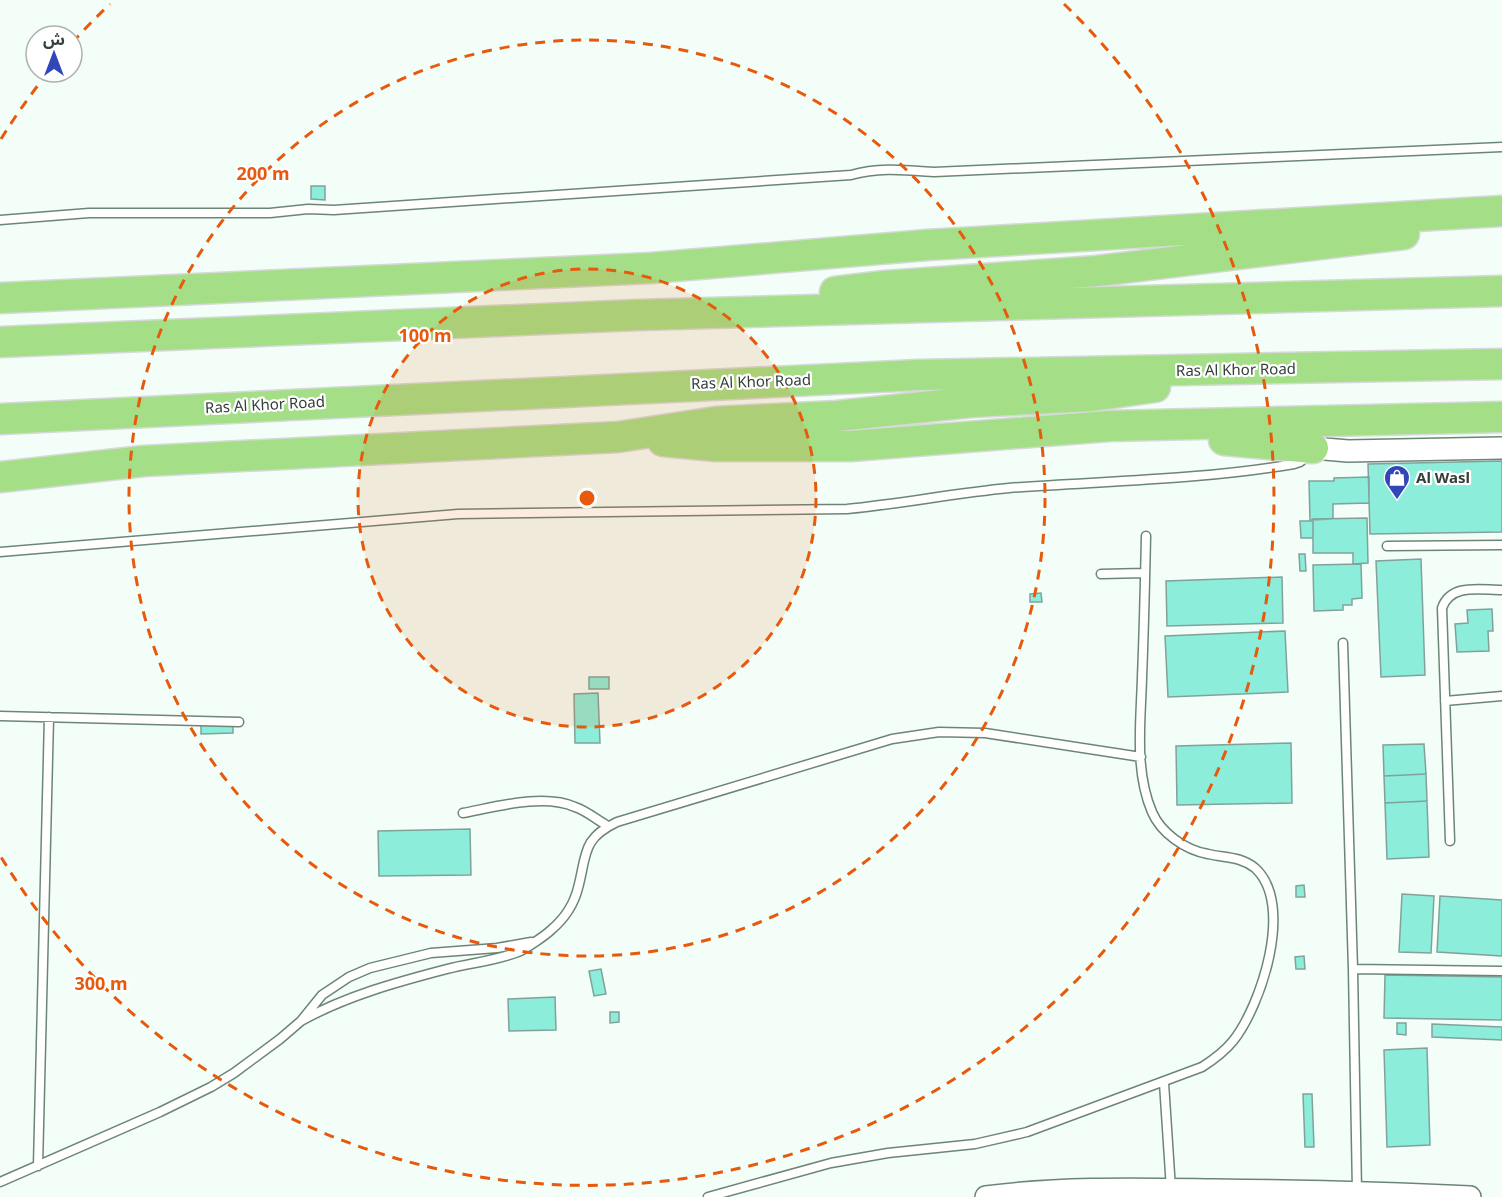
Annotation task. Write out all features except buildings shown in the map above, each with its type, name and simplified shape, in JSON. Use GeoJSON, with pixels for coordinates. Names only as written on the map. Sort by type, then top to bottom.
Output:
{"type":"FeatureCollection","features":[{"type":"Feature","properties":{"kind":"highway"},"geometry":{"type":"LineString","coordinates":[[0,298],[651,268],[927,245],[1494,212]]}},
{"type":"Feature","properties":{"kind":"highway"},"geometry":{"type":"LineString","coordinates":[[637,315],[885,286],[1096,271],[1397,236],[1494,212]]}},
{"type":"Feature","properties":{"kind":"highway"},"geometry":{"type":"LineString","coordinates":[[0,342],[637,315],[1502,291]]}},
{"type":"Feature","properties":{"kind":"highway","name":"Ras Al Khor Road"},"geometry":{"type":"LineString","coordinates":[[0,419],[918,375],[1502,364]]}},
{"type":"Feature","properties":{"kind":"highway"},"geometry":{"type":"LineString","coordinates":[[0,466],[144,462],[618,437],[716,422],[837,416],[972,402],[1092,396],[1283,369]]}},
{"type":"Feature","properties":{"kind":"highway"},"geometry":{"type":"LineString","coordinates":[[618,437],[716,446],[851,446],[1109,426],[1502,417]]}},
{"type":"Feature","properties":{"kind":"highway"},"geometry":{"type":"LineString","coordinates":[[1032,432],[1087,440],[1202,438],[1313,448]]}},
{"type":"Feature","properties":{"kind":"highway"},"geometry":{"type":"LineString","coordinates":[[0,477],[144,462]]}},
{"type":"Feature","properties":{"kind":"street"},"geometry":{"type":"LineString","coordinates":[[1313,448],[1348,451],[1502,448]]}},
{"type":"Feature","properties":{"kind":"street"},"geometry":{"type":"LineString","coordinates":[[986,1197],[1093,1188],[1357,1192],[1470,1197]]}},
{"type":"Feature","properties":{"kind":"lane"},"geometry":{"type":"LineString","coordinates":[[0,220],[89,213],[270,213],[308,209],[334,210],[851,175],[886,168],[933,172],[1502,147]]}},
{"type":"Feature","properties":{"kind":"lane"},"geometry":{"type":"LineString","coordinates":[[0,552],[458,514],[821,510],[873,507],[1008,488],[1184,478],[1258,470],[1300,462],[1313,448]]}},
{"type":"Feature","properties":{"kind":"lane"},"geometry":{"type":"LineString","coordinates":[[708,1197],[840,1161],[888,1153],[975,1144],[1010,1137],[1164,1083],[1202,1067],[1233,1042],[1248,1016],[1267,968],[1274,930],[1269,893],[1257,870],[1240,859],[1195,850],[1174,838],[1158,822],[1152,812],[1141,757],[1146,536]]}},
{"type":"Feature","properties":{"kind":"lane"},"geometry":{"type":"LineString","coordinates":[[1388,546],[1502,545]]}},
{"type":"Feature","properties":{"kind":"lane"},"geometry":{"type":"LineString","coordinates":[[1101,574],[1145,573]]}},
{"type":"Feature","properties":{"kind":"lane"},"geometry":{"type":"LineString","coordinates":[[1450,841],[1442,617],[1445,600],[1451,594],[1459,591],[1502,590]]}},
{"type":"Feature","properties":{"kind":"lane"},"geometry":{"type":"LineString","coordinates":[[1343,643],[1357,1192]]}},
{"type":"Feature","properties":{"kind":"lane"},"geometry":{"type":"LineString","coordinates":[[1445,700],[1502,696]]}},
{"type":"Feature","properties":{"kind":"lane"},"geometry":{"type":"LineString","coordinates":[[0,716],[239,722]]}},
{"type":"Feature","properties":{"kind":"lane"},"geometry":{"type":"LineString","coordinates":[[38,1166],[49,717]]}},
{"type":"Feature","properties":{"kind":"lane"},"geometry":{"type":"LineString","coordinates":[[0,1182],[160,1112],[211,1087],[258,1056],[301,1021],[334,1004],[444,970],[518,952],[552,929],[567,911],[578,889],[583,856],[600,832],[608,826],[892,739],[915,735],[950,732],[985,733],[1141,757]]}},
{"type":"Feature","properties":{"kind":"lane"},"geometry":{"type":"LineString","coordinates":[[463,813],[507,805],[555,802],[575,806],[608,826]]}},
{"type":"Feature","properties":{"kind":"lane"},"geometry":{"type":"LineString","coordinates":[[301,1021],[314,1003],[331,988],[370,968],[431,953],[497,948],[532,942]]}},
{"type":"Feature","properties":{"kind":"lane"},"geometry":{"type":"LineString","coordinates":[[1353,969],[1502,971]]}},
{"type":"Feature","properties":{"kind":"lane"},"geometry":{"type":"LineString","coordinates":[[1164,1083],[1171,1189]]}},
{"type":"Feature","properties":{"kind":"place","name":"Al Wasl"},"geometry":{"type":"Point","coordinates":[1397,501]}}]}
